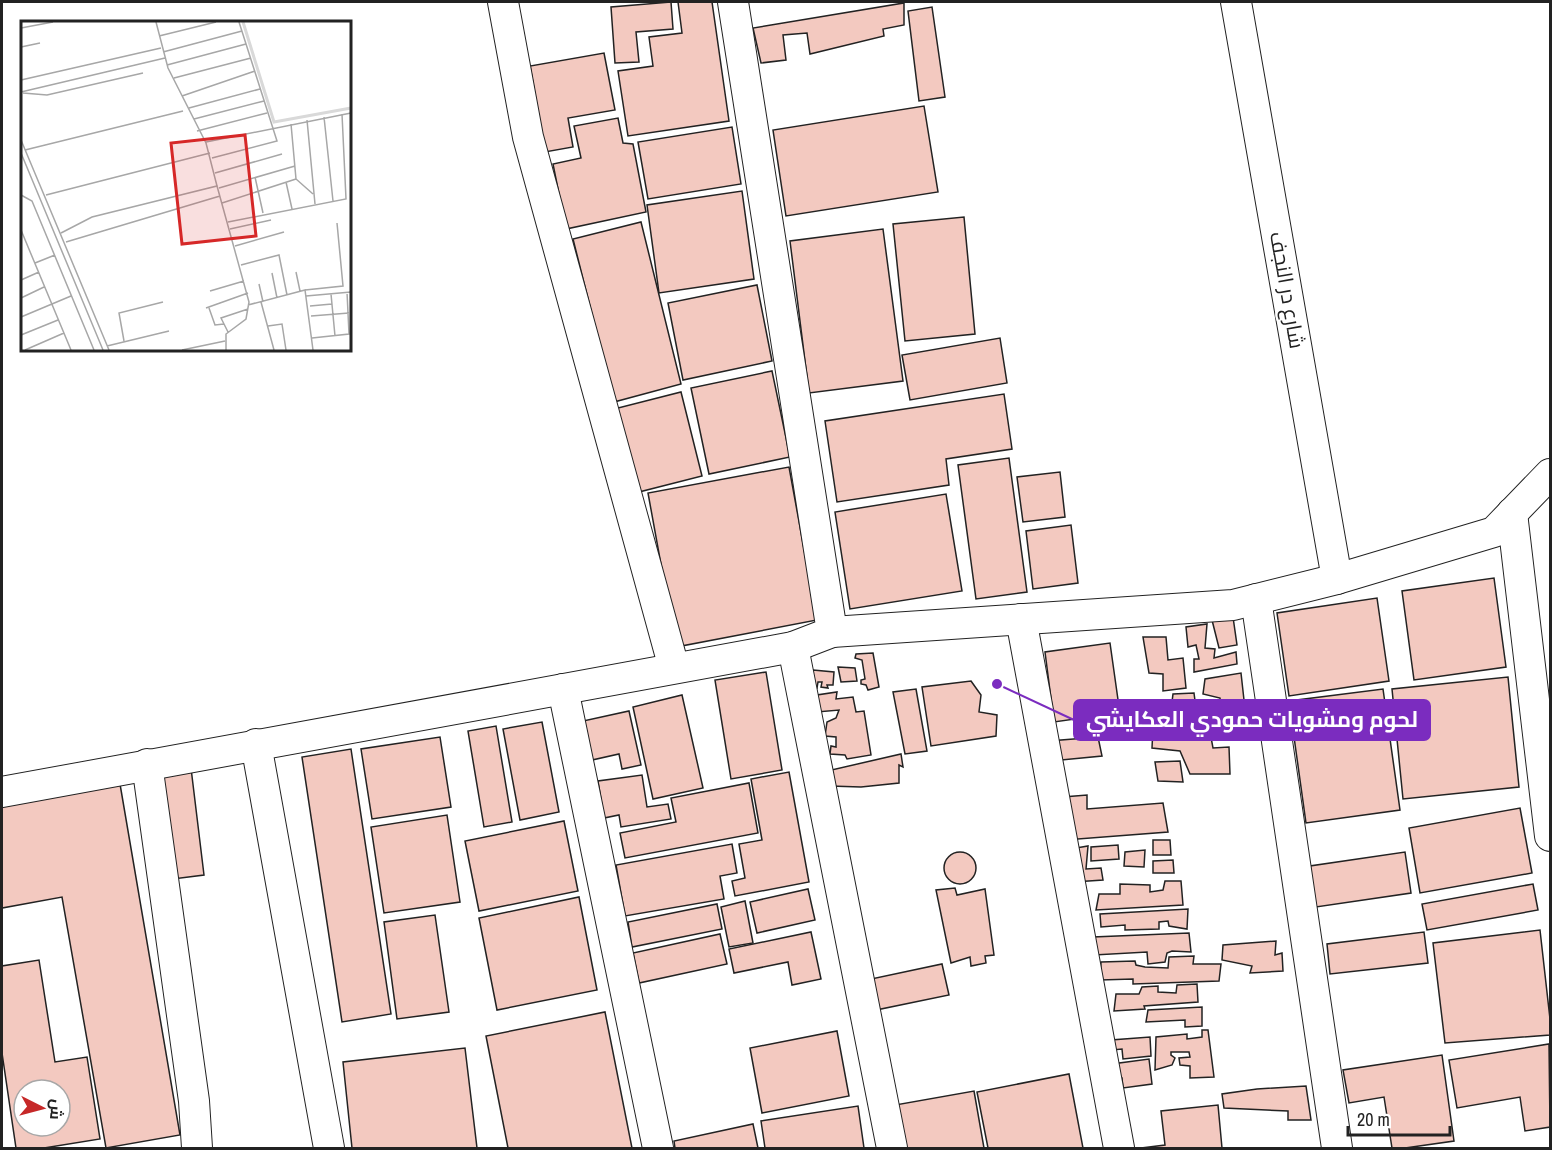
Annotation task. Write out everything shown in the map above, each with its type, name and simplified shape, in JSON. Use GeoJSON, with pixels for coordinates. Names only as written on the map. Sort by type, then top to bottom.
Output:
{"type":"FeatureCollection","features":[{"type":"Feature","properties":{"kind":"street"},"geometry":{"type":"LineString","coordinates":[[503,2],[528,137],[674,668]]}},
{"type":"Feature","properties":{"kind":"street"},"geometry":{"type":"LineString","coordinates":[[733,2],[832,632]]}},
{"type":"Feature","properties":{"kind":"street","name":"شارع در النجف"},"geometry":{"type":"LineString","coordinates":[[1236,2],[1337,579]]}},
{"type":"Feature","properties":{"kind":"street"},"geometry":{"type":"LineString","coordinates":[[2,792],[793,647],[832,632],[1233,605],[1337,579],[1494,532],[1551,474]]}},
{"type":"Feature","properties":{"kind":"street"},"geometry":{"type":"LineString","coordinates":[[1512,513],[1551,836]]}},
{"type":"Feature","properties":{"kind":"street"},"geometry":{"type":"LineString","coordinates":[[1256,599],[1337,1149]]}},
{"type":"Feature","properties":{"kind":"street"},"geometry":{"type":"LineString","coordinates":[[1022,619],[1119,1149]]}},
{"type":"Feature","properties":{"kind":"street"},"geometry":{"type":"LineString","coordinates":[[793,647],[892,1149]]}},
{"type":"Feature","properties":{"kind":"street"},"geometry":{"type":"LineString","coordinates":[[563,689],[658,1149]]}},
{"type":"Feature","properties":{"kind":"street"},"geometry":{"type":"LineString","coordinates":[[255,744],[329,1149]]}},
{"type":"Feature","properties":{"kind":"street"},"geometry":{"type":"LineString","coordinates":[[147,764],[194,1101],[196,1149]]}},
{"type":"Feature","properties":{"kind":"building"},"geometry":{"type":"Polygon","coordinates":[[[671,2],[673,29],[636,32],[639,62],[615,63],[611,7],[671,2]]]}},
{"type":"Feature","properties":{"kind":"building"},"geometry":{"type":"Polygon","coordinates":[[[678,2],[712,2],[729,121],[628,136],[618,71],[653,66],[649,37],[682,33],[678,2]]]}},
{"type":"Feature","properties":{"kind":"building"},"geometry":{"type":"Polygon","coordinates":[[[904,3],[904,25],[883,29],[884,36],[810,54],[807,33],[783,35],[786,60],[761,63],[753,28],[904,3]]]}},
{"type":"Feature","properties":{"kind":"building"},"geometry":{"type":"Polygon","coordinates":[[[932,7],[945,97],[919,101],[908,11],[932,7]]]}},
{"type":"Feature","properties":{"kind":"building"},"geometry":{"type":"Polygon","coordinates":[[[604,53],[615,110],[568,118],[573,147],[545,152],[530,66],[604,53]]]}},
{"type":"Feature","properties":{"kind":"building"},"geometry":{"type":"Polygon","coordinates":[[[924,106],[938,192],[786,216],[773,130],[924,106]]]}},
{"type":"Feature","properties":{"kind":"building"},"geometry":{"type":"Polygon","coordinates":[[[618,118],[623,143],[633,144],[646,212],[566,229],[553,164],[581,158],[574,126],[618,118]]]}},
{"type":"Feature","properties":{"kind":"building"},"geometry":{"type":"Polygon","coordinates":[[[732,127],[741,184],[648,199],[638,142],[732,127]]]}},
{"type":"Feature","properties":{"kind":"building"},"geometry":{"type":"Polygon","coordinates":[[[742,191],[754,279],[659,293],[647,205],[742,191]]]}},
{"type":"Feature","properties":{"kind":"building"},"geometry":{"type":"Polygon","coordinates":[[[964,217],[975,334],[905,341],[893,224],[964,217]]]}},
{"type":"Feature","properties":{"kind":"building"},"geometry":{"type":"Polygon","coordinates":[[[641,222],[681,384],[614,402],[573,239],[641,222]]]}},
{"type":"Feature","properties":{"kind":"building"},"geometry":{"type":"Polygon","coordinates":[[[883,229],[903,381],[809,393],[790,241],[883,229]]]}},
{"type":"Feature","properties":{"kind":"building"},"geometry":{"type":"Polygon","coordinates":[[[757,285],[772,361],[683,380],[668,303],[757,285]]]}},
{"type":"Feature","properties":{"kind":"building"},"geometry":{"type":"Polygon","coordinates":[[[1000,338],[1007,383],[910,400],[902,355],[1000,338]]]}},
{"type":"Feature","properties":{"kind":"building"},"geometry":{"type":"Polygon","coordinates":[[[772,371],[790,457],[709,474],[691,388],[772,371]]]}},
{"type":"Feature","properties":{"kind":"building"},"geometry":{"type":"Polygon","coordinates":[[[681,392],[702,476],[635,493],[614,409],[681,392]]]}},
{"type":"Feature","properties":{"kind":"building"},"geometry":{"type":"Polygon","coordinates":[[[1004,394],[1012,449],[946,459],[949,485],[837,502],[825,421],[1004,394]]]}},
{"type":"Feature","properties":{"kind":"building"},"geometry":{"type":"Polygon","coordinates":[[[1009,458],[1027,592],[976,599],[958,465],[1009,458]]]}},
{"type":"Feature","properties":{"kind":"building"},"geometry":{"type":"Polygon","coordinates":[[[789,467],[817,620],[676,647],[648,493],[789,467]]]}},
{"type":"Feature","properties":{"kind":"building"},"geometry":{"type":"Polygon","coordinates":[[[1060,472],[1065,517],[1023,522],[1017,477],[1060,472]]]}},
{"type":"Feature","properties":{"kind":"building"},"geometry":{"type":"Polygon","coordinates":[[[946,494],[962,591],[850,609],[835,512],[946,494]]]}},
{"type":"Feature","properties":{"kind":"building"},"geometry":{"type":"Polygon","coordinates":[[[1071,525],[1078,583],[1033,589],[1026,531],[1071,525]]]}},
{"type":"Feature","properties":{"kind":"building"},"geometry":{"type":"Polygon","coordinates":[[[1494,578],[1506,667],[1414,680],[1402,591],[1494,578]]]}},
{"type":"Feature","properties":{"kind":"building"},"geometry":{"type":"Polygon","coordinates":[[[1377,598],[1389,681],[1289,696],[1277,613],[1377,598]]]}},
{"type":"Feature","properties":{"kind":"building"},"geometry":{"type":"Polygon","coordinates":[[[1233,617],[1237,645],[1219,648],[1212,620],[1233,617]]]}},
{"type":"Feature","properties":{"kind":"building"},"geometry":{"type":"Polygon","coordinates":[[[1207,624],[1205,648],[1215,649],[1214,658],[1236,652],[1237,664],[1194,672],[1194,659],[1199,659],[1196,645],[1188,647],[1186,627],[1207,624]]]}},
{"type":"Feature","properties":{"kind":"building"},"geometry":{"type":"Polygon","coordinates":[[[1143,637],[1166,637],[1168,660],[1183,658],[1186,688],[1163,691],[1163,674],[1149,673],[1143,637]]]}},
{"type":"Feature","properties":{"kind":"building"},"geometry":{"type":"Polygon","coordinates":[[[1110,643],[1121,721],[1097,723],[1096,716],[1054,722],[1045,652],[1110,643]]]}},
{"type":"Feature","properties":{"kind":"building"},"geometry":{"type":"Polygon","coordinates":[[[873,653],[879,687],[868,690],[866,685],[861,684],[861,680],[865,679],[862,660],[855,658],[856,654],[873,653]]]}},
{"type":"Feature","properties":{"kind":"building"},"geometry":{"type":"Polygon","coordinates":[[[838,667],[855,668],[857,681],[841,682],[838,667]]]}},
{"type":"Feature","properties":{"kind":"building"},"geometry":{"type":"Polygon","coordinates":[[[813,670],[834,672],[833,685],[827,685],[828,688],[821,687],[822,682],[818,682],[817,688],[812,687],[813,670]]]}},
{"type":"Feature","properties":{"kind":"building"},"geometry":{"type":"Polygon","coordinates":[[[766,672],[782,770],[731,779],[715,680],[766,672]]]}},
{"type":"Feature","properties":{"kind":"building"},"geometry":{"type":"Polygon","coordinates":[[[1241,673],[1247,727],[1223,728],[1220,698],[1203,694],[1205,679],[1241,673]]]}},
{"type":"Feature","properties":{"kind":"building"},"geometry":{"type":"Polygon","coordinates":[[[1508,677],[1519,787],[1403,799],[1392,689],[1508,677]]]}},
{"type":"Feature","properties":{"kind":"building"},"geometry":{"type":"Polygon","coordinates":[[[971,681],[981,695],[979,712],[997,715],[996,736],[931,746],[922,687],[971,681]]]}},
{"type":"Feature","properties":{"kind":"building"},"geometry":{"type":"Polygon","coordinates":[[[916,689],[927,751],[905,754],[893,692],[916,689]]]}},
{"type":"Feature","properties":{"kind":"building"},"geometry":{"type":"Polygon","coordinates":[[[1383,689],[1400,810],[1306,823],[1289,701],[1383,689]]]}},
{"type":"Feature","properties":{"kind":"building"},"geometry":{"type":"Polygon","coordinates":[[[837,692],[836,699],[853,697],[856,712],[864,711],[871,755],[847,759],[845,755],[830,754],[831,746],[836,747],[836,737],[825,736],[827,722],[836,718],[839,710],[817,712],[817,695],[837,692]]]}},
{"type":"Feature","properties":{"kind":"building"},"geometry":{"type":"Polygon","coordinates":[[[1194,693],[1197,716],[1211,717],[1210,729],[1176,724],[1176,703],[1172,702],[1173,694],[1194,693]]]}},
{"type":"Feature","properties":{"kind":"building"},"geometry":{"type":"Polygon","coordinates":[[[682,695],[703,788],[653,799],[633,707],[682,695]]]}},
{"type":"Feature","properties":{"kind":"building"},"geometry":{"type":"Polygon","coordinates":[[[629,711],[641,765],[622,769],[619,754],[592,760],[583,721],[629,711]]]}},
{"type":"Feature","properties":{"kind":"building"},"geometry":{"type":"Polygon","coordinates":[[[542,722],[559,812],[520,820],[503,729],[542,722]]]}},
{"type":"Feature","properties":{"kind":"building"},"geometry":{"type":"Polygon","coordinates":[[[496,726],[512,822],[484,827],[468,731],[496,726]]]}},
{"type":"Feature","properties":{"kind":"building"},"geometry":{"type":"Polygon","coordinates":[[[1153,728],[1210,732],[1213,748],[1229,747],[1230,774],[1190,774],[1180,751],[1152,748],[1153,728]]]}},
{"type":"Feature","properties":{"kind":"building"},"geometry":{"type":"Polygon","coordinates":[[[440,737],[451,807],[372,819],[361,749],[440,737]]]}},
{"type":"Feature","properties":{"kind":"building"},"geometry":{"type":"Polygon","coordinates":[[[1098,737],[1102,756],[1051,761],[1049,741],[1098,737]]]}},
{"type":"Feature","properties":{"kind":"building"},"geometry":{"type":"Polygon","coordinates":[[[351,749],[391,1014],[342,1022],[302,757],[351,749]]]}},
{"type":"Feature","properties":{"kind":"building"},"geometry":{"type":"Polygon","coordinates":[[[901,754],[903,767],[899,765],[899,783],[861,787],[830,786],[827,771],[901,754]]]}},
{"type":"Feature","properties":{"kind":"building"},"geometry":{"type":"Polygon","coordinates":[[[1180,761],[1183,782],[1158,781],[1155,762],[1180,761]]]}},
{"type":"Feature","properties":{"kind":"building"},"geometry":{"type":"Polygon","coordinates":[[[191,768],[204,875],[173,879],[160,771],[191,768]]]}},
{"type":"Feature","properties":{"kind":"building"},"geometry":{"type":"Polygon","coordinates":[[[789,772],[809,882],[735,896],[732,881],[745,878],[739,844],[762,840],[751,779],[789,772]]]}},
{"type":"Feature","properties":{"kind":"building"},"geometry":{"type":"Polygon","coordinates":[[[642,775],[647,807],[668,804],[671,819],[621,827],[619,815],[604,818],[598,781],[642,775]]]}},
{"type":"Feature","properties":{"kind":"building"},"geometry":{"type":"Polygon","coordinates":[[[749,783],[758,833],[625,858],[620,833],[676,822],[671,798],[749,783]]]}},
{"type":"Feature","properties":{"kind":"building"},"geometry":{"type":"Polygon","coordinates":[[[120,784],[180,1135],[106,1148],[62,897],[2,908],[2,804],[120,784]]]}},
{"type":"Feature","properties":{"kind":"building"},"geometry":{"type":"Polygon","coordinates":[[[1087,795],[1087,809],[1163,803],[1168,832],[1065,840],[1063,797],[1087,795]]]}},
{"type":"Feature","properties":{"kind":"building"},"geometry":{"type":"Polygon","coordinates":[[[1520,808],[1532,873],[1420,893],[1409,828],[1520,808]]]}},
{"type":"Feature","properties":{"kind":"building"},"geometry":{"type":"Polygon","coordinates":[[[447,815],[460,902],[384,913],[371,827],[447,815]]]}},
{"type":"Feature","properties":{"kind":"building"},"geometry":{"type":"Polygon","coordinates":[[[564,821],[578,891],[479,911],[465,841],[564,821]]]}},
{"type":"Feature","properties":{"kind":"building"},"geometry":{"type":"Polygon","coordinates":[[[1153,840],[1170,840],[1171,855],[1153,855],[1153,840]]]}},
{"type":"Feature","properties":{"kind":"building"},"geometry":{"type":"Polygon","coordinates":[[[732,844],[737,873],[720,876],[724,899],[625,916],[616,865],[732,844]]]}},
{"type":"Feature","properties":{"kind":"building"},"geometry":{"type":"Polygon","coordinates":[[[1118,845],[1119,859],[1091,861],[1091,847],[1118,845]]]}},
{"type":"Feature","properties":{"kind":"building"},"geometry":{"type":"Polygon","coordinates":[[[1088,846],[1086,869],[1101,868],[1103,880],[1074,882],[1070,849],[1088,846]]]}},
{"type":"Feature","properties":{"kind":"building"},"geometry":{"type":"Polygon","coordinates":[[[1145,850],[1144,867],[1124,866],[1125,852],[1145,850]]]}},
{"type":"Feature","properties":{"kind":"building"},"geometry":{"type":"Polygon","coordinates":[[[960,852],[971,857],[976,868],[971,879],[960,884],[949,879],[944,868],[949,857],[960,852]]]}},
{"type":"Feature","properties":{"kind":"building"},"geometry":{"type":"Polygon","coordinates":[[[1405,852],[1411,893],[1316,907],[1310,866],[1405,852]]]}},
{"type":"Feature","properties":{"kind":"building"},"geometry":{"type":"Polygon","coordinates":[[[1173,860],[1174,873],[1153,873],[1153,861],[1173,860]]]}},
{"type":"Feature","properties":{"kind":"building"},"geometry":{"type":"Polygon","coordinates":[[[1165,881],[1181,881],[1183,905],[1096,910],[1099,894],[1120,894],[1120,884],[1150,885],[1150,892],[1163,890],[1165,881]]]}},
{"type":"Feature","properties":{"kind":"building"},"geometry":{"type":"Polygon","coordinates":[[[1533,884],[1538,910],[1427,930],[1422,904],[1533,884]]]}},
{"type":"Feature","properties":{"kind":"building"},"geometry":{"type":"Polygon","coordinates":[[[955,888],[957,895],[985,889],[994,955],[985,956],[986,963],[971,966],[970,957],[951,963],[936,890],[955,888]]]}},
{"type":"Feature","properties":{"kind":"building"},"geometry":{"type":"Polygon","coordinates":[[[808,889],[815,920],[757,933],[750,902],[808,889]]]}},
{"type":"Feature","properties":{"kind":"building"},"geometry":{"type":"Polygon","coordinates":[[[579,897],[597,990],[497,1010],[479,918],[579,897]]]}},
{"type":"Feature","properties":{"kind":"building"},"geometry":{"type":"Polygon","coordinates":[[[745,901],[753,943],[729,947],[721,907],[745,901]]]}},
{"type":"Feature","properties":{"kind":"building"},"geometry":{"type":"Polygon","coordinates":[[[717,904],[722,929],[632,947],[628,922],[717,904]]]}},
{"type":"Feature","properties":{"kind":"building"},"geometry":{"type":"Polygon","coordinates":[[[1188,909],[1187,929],[1169,926],[1168,921],[1159,922],[1159,929],[1125,930],[1125,925],[1101,927],[1100,914],[1188,909]]]}},
{"type":"Feature","properties":{"kind":"building"},"geometry":{"type":"Polygon","coordinates":[[[435,915],[449,1012],[397,1019],[384,922],[435,915]]]}},
{"type":"Feature","properties":{"kind":"building"},"geometry":{"type":"Polygon","coordinates":[[[1540,930],[1550,1035],[1445,1043],[1433,943],[1540,930]]]}},
{"type":"Feature","properties":{"kind":"building"},"geometry":{"type":"Polygon","coordinates":[[[811,932],[821,979],[792,985],[788,962],[734,973],[729,949],[811,932]]]}},
{"type":"Feature","properties":{"kind":"building"},"geometry":{"type":"Polygon","coordinates":[[[1424,932],[1428,963],[1330,974],[1327,944],[1424,932]]]}},
{"type":"Feature","properties":{"kind":"building"},"geometry":{"type":"Polygon","coordinates":[[[1189,933],[1191,952],[1172,951],[1167,953],[1165,962],[1148,964],[1147,952],[1094,955],[1093,937],[1189,933]]]}},
{"type":"Feature","properties":{"kind":"building"},"geometry":{"type":"Polygon","coordinates":[[[720,934],[727,964],[639,983],[633,953],[720,934]]]}},
{"type":"Feature","properties":{"kind":"building"},"geometry":{"type":"Polygon","coordinates":[[[1276,941],[1275,955],[1282,953],[1283,971],[1250,973],[1252,966],[1222,960],[1223,945],[1276,941]]]}},
{"type":"Feature","properties":{"kind":"building"},"geometry":{"type":"Polygon","coordinates":[[[1194,956],[1193,964],[1221,964],[1219,981],[1133,984],[1133,979],[1100,980],[1101,962],[1135,961],[1136,965],[1145,967],[1168,968],[1169,957],[1194,956]]]}},
{"type":"Feature","properties":{"kind":"building"},"geometry":{"type":"Polygon","coordinates":[[[39,960],[55,1062],[87,1057],[100,1139],[44,1148],[16,1148],[15,1138],[72,1138],[72,1078],[12,1078],[12,1121],[2,1053],[2,966],[39,960]]]}},
{"type":"Feature","properties":{"kind":"building"},"geometry":{"type":"Polygon","coordinates":[[[942,964],[949,995],[876,1010],[871,979],[942,964]]]}},
{"type":"Feature","properties":{"kind":"building"},"geometry":{"type":"Polygon","coordinates":[[[1197,984],[1198,1002],[1114,1011],[1116,994],[1139,994],[1142,987],[1158,986],[1158,992],[1176,993],[1177,985],[1197,984]]]}},
{"type":"Feature","properties":{"kind":"building"},"geometry":{"type":"Polygon","coordinates":[[[1202,1007],[1202,1026],[1185,1027],[1185,1020],[1146,1022],[1148,1010],[1202,1007]]]}},
{"type":"Feature","properties":{"kind":"building"},"geometry":{"type":"Polygon","coordinates":[[[605,1012],[632,1148],[508,1148],[486,1036],[605,1012]]]}},
{"type":"Feature","properties":{"kind":"building"},"geometry":{"type":"Polygon","coordinates":[[[1202,1030],[1208,1030],[1214,1077],[1190,1078],[1190,1066],[1180,1065],[1179,1058],[1190,1057],[1189,1052],[1171,1052],[1175,1058],[1172,1065],[1155,1070],[1156,1037],[1187,1034],[1187,1039],[1202,1037],[1202,1030]]]}},
{"type":"Feature","properties":{"kind":"building"},"geometry":{"type":"Polygon","coordinates":[[[837,1031],[849,1096],[762,1113],[750,1048],[837,1031]]]}},
{"type":"Feature","properties":{"kind":"building"},"geometry":{"type":"Polygon","coordinates":[[[1150,1037],[1151,1056],[1123,1059],[1122,1049],[1112,1050],[1111,1040],[1150,1037]]]}},
{"type":"Feature","properties":{"kind":"building"},"geometry":{"type":"Polygon","coordinates":[[[1549,1044],[1550,1127],[1525,1131],[1520,1097],[1457,1108],[1449,1060],[1549,1044]]]}},
{"type":"Feature","properties":{"kind":"building"},"geometry":{"type":"Polygon","coordinates":[[[465,1048],[477,1148],[352,1148],[343,1062],[465,1048]]]}},
{"type":"Feature","properties":{"kind":"building"},"geometry":{"type":"Polygon","coordinates":[[[1442,1055],[1454,1141],[1392,1148],[1384,1097],[1349,1103],[1343,1070],[1442,1055]]]}},
{"type":"Feature","properties":{"kind":"building"},"geometry":{"type":"Polygon","coordinates":[[[1149,1059],[1152,1084],[1123,1088],[1122,1078],[1113,1079],[1112,1064],[1149,1059]]]}},
{"type":"Feature","properties":{"kind":"building"},"geometry":{"type":"Polygon","coordinates":[[[1069,1074],[1083,1148],[988,1148],[977,1092],[1069,1074]]]}},
{"type":"Feature","properties":{"kind":"building"},"geometry":{"type":"Polygon","coordinates":[[[1306,1086],[1311,1120],[1288,1120],[1288,1111],[1224,1108],[1222,1094],[1306,1086]]]}},
{"type":"Feature","properties":{"kind":"building"},"geometry":{"type":"Polygon","coordinates":[[[974,1091],[984,1148],[903,1148],[895,1105],[974,1091]]]}},
{"type":"Feature","properties":{"kind":"building"},"geometry":{"type":"Polygon","coordinates":[[[1218,1105],[1222,1148],[1141,1148],[1165,1145],[1161,1111],[1218,1105]]]}},
{"type":"Feature","properties":{"kind":"building"},"geometry":{"type":"Polygon","coordinates":[[[858,1106],[864,1148],[765,1148],[761,1121],[858,1106]]]}},
{"type":"Feature","properties":{"kind":"building"},"geometry":{"type":"Polygon","coordinates":[[[753,1124],[758,1148],[675,1148],[674,1141],[753,1124]]]}},
{"type":"Feature","properties":{"kind":"place","name":"لحوم ومشويات حمودي العكايشي"},"geometry":{"type":"Point","coordinates":[997,684]}}]}
